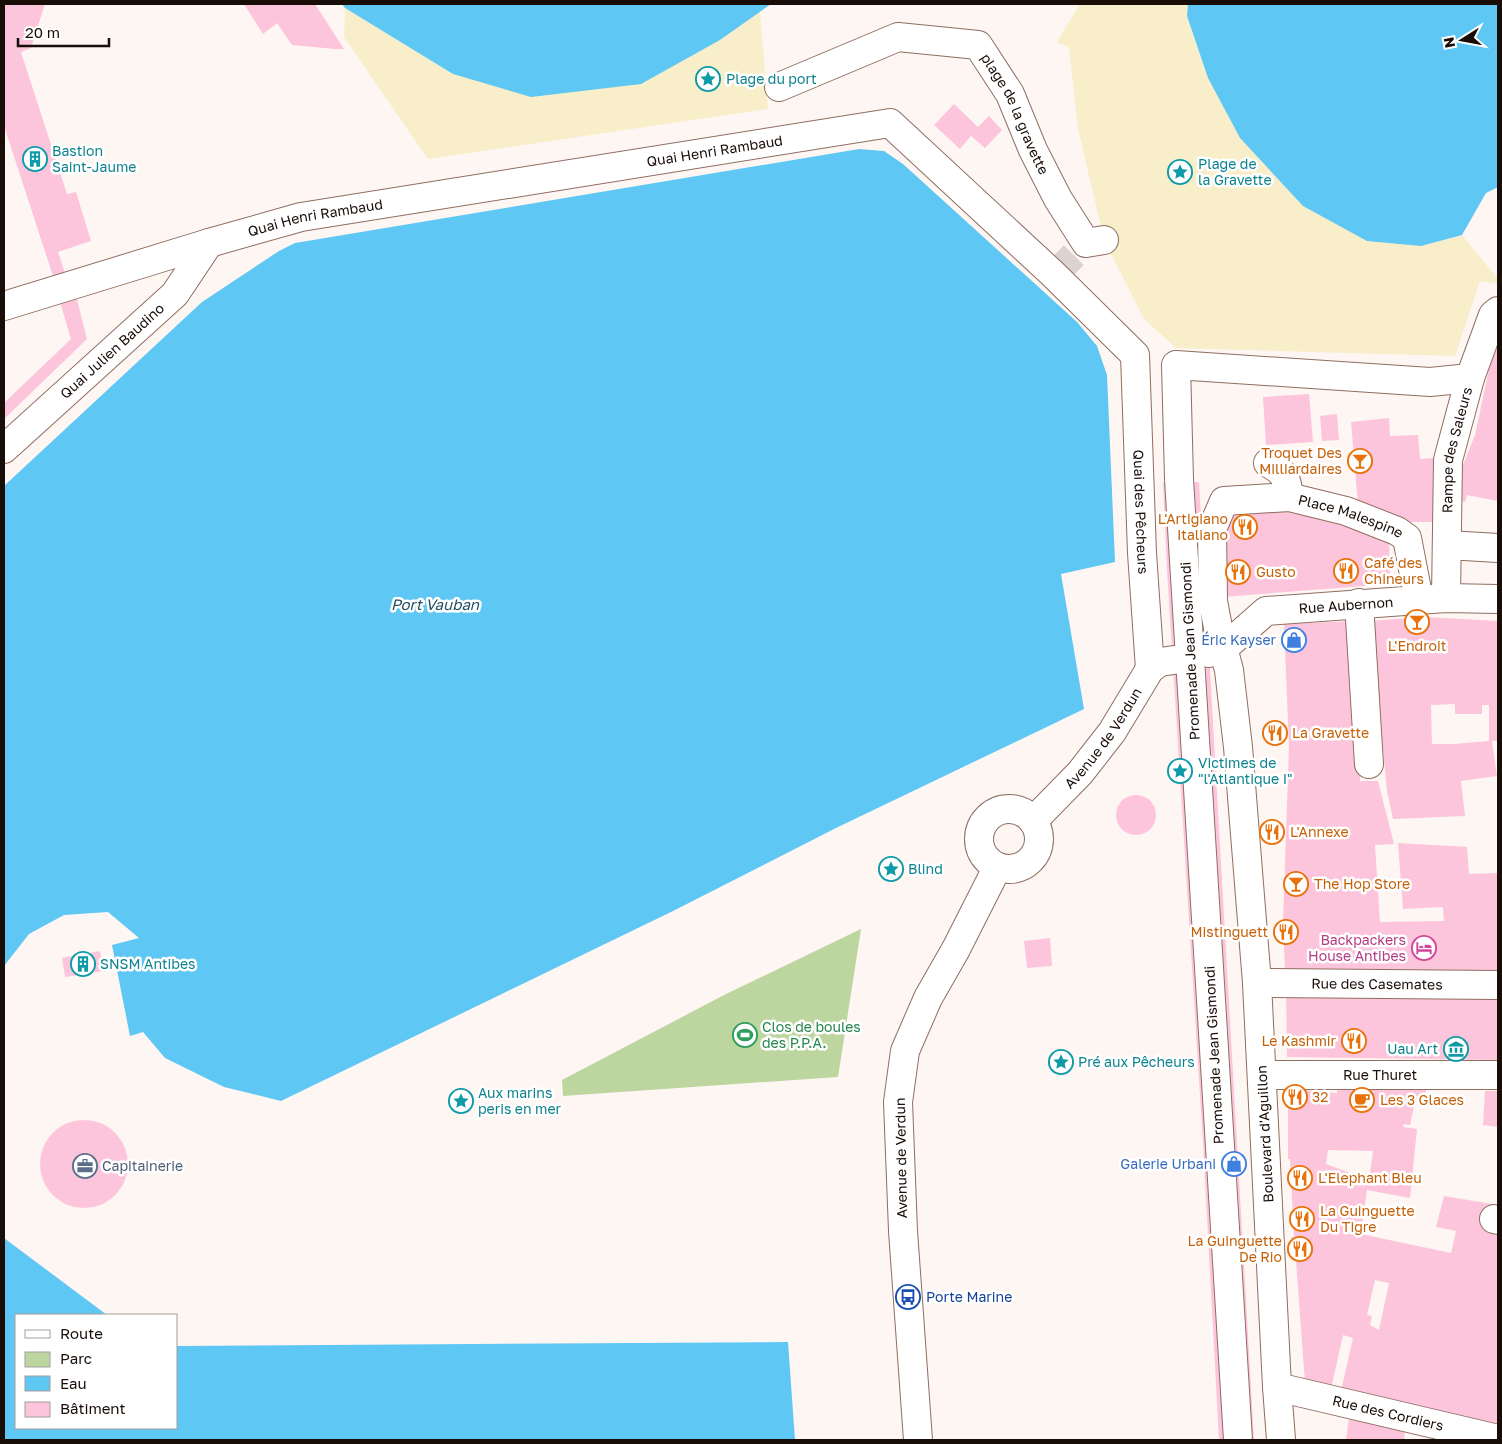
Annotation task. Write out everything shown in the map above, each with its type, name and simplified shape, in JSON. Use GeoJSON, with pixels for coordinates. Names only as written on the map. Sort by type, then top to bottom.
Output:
{"type":"FeatureCollection","features":[{"type":"Feature","properties":{"kind":"street","name":"plage de la gravette"},"geometry":{"type":"LineString","coordinates":[[779,87],[898,37],[978,46],[1010,94],[1033,150],[1058,199],[1086,243],[1104,240]]}},
{"type":"Feature","properties":{"kind":"street","name":"Quai Henri Rambaud"},"geometry":{"type":"LineString","coordinates":[[209,243],[302,217],[890,123],[1054,275],[1136,355]]}},
{"type":"Feature","properties":{"kind":"street"},"geometry":{"type":"LineString","coordinates":[[4,306],[209,243]]}},
{"type":"Feature","properties":{"kind":"street","name":"Quai Julien Baudino"},"geometry":{"type":"LineString","coordinates":[[4,449],[175,294],[209,243]]}},
{"type":"Feature","properties":{"kind":"street","name":"Rampe des Saleurs"},"geometry":{"type":"LineString","coordinates":[[1446,598],[1448,460],[1470,378],[1494,315],[1498,311]]}},
{"type":"Feature","properties":{"kind":"street","name":"Quai des Pêcheurs"},"geometry":{"type":"LineString","coordinates":[[1136,355],[1142,552],[1162,665]]}},
{"type":"Feature","properties":{"kind":"street","name":"Promenade Jean Gismondi"},"geometry":{"type":"LineString","coordinates":[[1238,1440],[1179,480],[1176,365],[1430,382],[1470,378]]}},
{"type":"Feature","properties":{"kind":"street","name":"Place Malespine"},"geometry":{"type":"LineString","coordinates":[[1268,463],[1281,470],[1287,482],[1289,498]]}},
{"type":"Feature","properties":{"kind":"street","name":"Place Malespine"},"geometry":{"type":"LineString","coordinates":[[1217,651],[1219,633],[1213,601],[1212,529],[1224,501],[1289,498],[1346,511],[1398,530],[1407,538],[1419,600]]}},
{"type":"Feature","properties":{"kind":"street"},"geometry":{"type":"LineString","coordinates":[[1447,545],[1498,548]]}},
{"type":"Feature","properties":{"kind":"street","name":"Rue Aubernon"},"geometry":{"type":"LineString","coordinates":[[1217,651],[1266,611],[1446,598],[1498,599]]}},
{"type":"Feature","properties":{"kind":"street"},"geometry":{"type":"LineString","coordinates":[[1359,603],[1369,764]]}},
{"type":"Feature","properties":{"kind":"street","name":"Boulevard d'Aguillon"},"geometry":{"type":"LineString","coordinates":[[1217,651],[1229,670],[1238,747],[1257,983],[1277,1387],[1282,1440]]}},
{"type":"Feature","properties":{"kind":"street","name":"Avenue de Verdun"},"geometry":{"type":"LineString","coordinates":[[1033,821],[1080,773],[1162,665]]}},
{"type":"Feature","properties":{"kind":"street"},"geometry":{"type":"LineString","coordinates":[[1007,809],[1026,814],[1033,821],[1039,840],[1038,850],[1026,865],[1017,869],[1006,870],[997,868],[989,862],[979,844],[979,834],[982,825],[988,817],[1007,809]]}},
{"type":"Feature","properties":{"kind":"street","name":"Avenue de Verdun"},"geometry":{"type":"LineString","coordinates":[[918,1440],[903,1231],[898,1102],[905,1051],[928,998],[956,949],[997,868]]}},
{"type":"Feature","properties":{"kind":"street","name":"Rue des Casemates"},"geometry":{"type":"LineString","coordinates":[[1257,983],[1498,984]]}},
{"type":"Feature","properties":{"kind":"street","name":"Rue Thuret"},"geometry":{"type":"LineString","coordinates":[[1262,1075],[1498,1075]]}},
{"type":"Feature","properties":{"kind":"street","name":"Rue des Cordiers"},"geometry":{"type":"LineString","coordinates":[[1277,1387],[1498,1439]]}},
{"type":"Feature","properties":{"kind":"green space","name":"Clos de boules des P.P.A."},"geometry":{"type":"Polygon","coordinates":[[[861,929],[838,1077],[563,1096],[562,1080],[726,994],[861,929]]]}},
{"type":"Feature","properties":{"kind":"sand","name":"Plage de la Gravette"},"geometry":{"type":"Polygon","coordinates":[[[1080,4],[1188,4],[1187,17],[1208,78],[1240,138],[1303,206],[1421,246],[1462,235],[1498,279],[1498,284],[1480,281],[1455,356],[1176,348],[1144,319],[1104,240],[1078,129],[1069,47],[1057,42],[1080,4]]]}},
{"type":"Feature","properties":{"kind":"sand","name":"Plage du port"},"geometry":{"type":"Polygon","coordinates":[[[345,8],[453,74],[720,40],[760,12],[768,109],[428,159],[344,37],[345,8]]]}},
{"type":"Feature","properties":{"kind":"water"},"geometry":{"type":"Polygon","coordinates":[[[342,4],[771,4],[720,40],[641,84],[531,97],[453,74],[345,8],[342,4]]]}},
{"type":"Feature","properties":{"kind":"water"},"geometry":{"type":"Polygon","coordinates":[[[1188,4],[1498,4],[1498,187],[1486,193],[1462,235],[1421,246],[1367,241],[1303,206],[1240,138],[1208,78],[1187,16],[1188,4]]]}},
{"type":"Feature","properties":{"kind":"water","name":"Port Vauban"},"geometry":{"type":"Polygon","coordinates":[[[859,149],[884,151],[903,164],[1077,322],[1097,346],[1107,375],[1115,562],[1061,574],[1084,709],[836,828],[673,911],[281,1101],[224,1087],[165,1058],[143,1032],[130,1036],[112,945],[139,938],[108,912],[64,915],[29,934],[4,966],[4,486],[202,302],[279,251],[295,243],[859,149]]]}},
{"type":"Feature","properties":{"kind":"water"},"geometry":{"type":"Polygon","coordinates":[[[4,1238],[106,1314],[15,1314],[15,1429],[178,1429],[178,1346],[788,1342],[795,1440],[4,1440],[4,1238]]]}},
{"type":"Feature","properties":{"kind":"building","name":"Bastion Saint-Jaume"},"geometry":{"type":"Polygon","coordinates":[[[4,4],[45,4],[31,48],[21,52],[67,194],[76,192],[91,241],[58,252],[66,276],[54,279],[4,126],[4,4]]]}},
{"type":"Feature","properties":{"kind":"building"},"geometry":{"type":"Polygon","coordinates":[[[244,4],[315,4],[344,49],[292,45],[277,23],[263,34],[244,4]]]}},
{"type":"Feature","properties":{"kind":"building"},"geometry":{"type":"Polygon","coordinates":[[[954,104],[978,127],[989,116],[1002,130],[985,148],[971,136],[960,149],[934,125],[954,104]]]}},
{"type":"Feature","properties":{"kind":"building"},"geometry":{"type":"Polygon","coordinates":[[[76,296],[87,339],[4,419],[4,403],[71,339],[60,302],[76,296]]]}},
{"type":"Feature","properties":{"kind":"building"},"geometry":{"type":"Polygon","coordinates":[[[1498,334],[1498,501],[1467,495],[1465,502],[1456,501],[1461,470],[1475,435],[1496,336],[1498,334]]]}},
{"type":"Feature","properties":{"kind":"building"},"geometry":{"type":"Polygon","coordinates":[[[1309,394],[1313,442],[1266,445],[1263,397],[1309,394]]]}},
{"type":"Feature","properties":{"kind":"building"},"geometry":{"type":"Polygon","coordinates":[[[1337,414],[1339,440],[1322,441],[1320,416],[1337,414]]]}},
{"type":"Feature","properties":{"kind":"building"},"geometry":{"type":"Polygon","coordinates":[[[1389,418],[1390,436],[1418,435],[1420,459],[1436,458],[1437,522],[1397,522],[1359,516],[1351,422],[1389,418]]]}},
{"type":"Feature","properties":{"kind":"building"},"geometry":{"type":"Polygon","coordinates":[[[1199,482],[1254,1440],[1219,1440],[1203,1143],[1167,570],[1163,483],[1199,482]]]}},
{"type":"Feature","properties":{"kind":"building"},"geometry":{"type":"Polygon","coordinates":[[[1290,509],[1389,534],[1390,584],[1222,597],[1225,510],[1290,509]]]}},
{"type":"Feature","properties":{"kind":"building"},"geometry":{"type":"Polygon","coordinates":[[[1426,617],[1498,621],[1498,741],[1492,741],[1497,776],[1461,781],[1465,816],[1393,819],[1387,791],[1381,729],[1374,729],[1368,621],[1426,617]],[[1455,704],[1431,705],[1432,744],[1489,741],[1489,705],[1482,705],[1482,714],[1455,714],[1455,704]]]}},
{"type":"Feature","properties":{"kind":"building"},"geometry":{"type":"Polygon","coordinates":[[[1355,621],[1360,781],[1378,781],[1394,844],[1375,845],[1380,922],[1444,921],[1443,907],[1403,909],[1398,843],[1467,847],[1469,874],[1498,873],[1498,976],[1285,970],[1283,923],[1289,746],[1284,624],[1355,621]]]}},
{"type":"Feature","properties":{"kind":"building"},"geometry":{"type":"Polygon","coordinates":[[[1136,795],[1150,801],[1156,815],[1150,829],[1136,835],[1122,829],[1116,815],[1122,801],[1136,795]]]}},
{"type":"Feature","properties":{"kind":"building"},"geometry":{"type":"Polygon","coordinates":[[[1050,938],[1052,966],[1027,968],[1024,941],[1050,938]]]}},
{"type":"Feature","properties":{"kind":"building","name":"SNSM Antibes"},"geometry":{"type":"Polygon","coordinates":[[[100,951],[103,971],[65,977],[62,958],[100,951]]]}},
{"type":"Feature","properties":{"kind":"building"},"geometry":{"type":"Polygon","coordinates":[[[1286,990],[1498,993],[1498,1060],[1287,1057],[1286,990]]]}},
{"type":"Feature","properties":{"kind":"building"},"geometry":{"type":"Polygon","coordinates":[[[1288,1089],[1337,1093],[1337,1090],[1426,1090],[1424,1101],[1408,1099],[1406,1105],[1414,1106],[1410,1125],[1404,1124],[1403,1127],[1417,1129],[1410,1198],[1367,1190],[1361,1234],[1451,1253],[1456,1231],[1436,1227],[1444,1196],[1498,1205],[1498,1428],[1341,1391],[1353,1338],[1343,1335],[1331,1389],[1305,1383],[1296,1261],[1291,1237],[1294,1237],[1290,1159],[1288,1159],[1288,1089]],[[1328,1150],[1326,1164],[1369,1180],[1373,1151],[1328,1150]],[[1375,1280],[1367,1315],[1372,1316],[1370,1325],[1379,1330],[1389,1283],[1375,1280]]]}},
{"type":"Feature","properties":{"kind":"building"},"geometry":{"type":"Polygon","coordinates":[[[1485,1091],[1498,1091],[1498,1127],[1483,1125],[1485,1091]]]}},
{"type":"Feature","properties":{"kind":"building","name":"Capitainerie"},"geometry":{"type":"Polygon","coordinates":[[[84,1120],[101,1123],[109,1127],[121,1139],[125,1147],[128,1164],[125,1181],[121,1189],[109,1201],[101,1205],[84,1208],[67,1205],[59,1201],[47,1189],[43,1181],[40,1164],[43,1147],[47,1139],[59,1127],[67,1123],[84,1120]]]}},
{"type":"Feature","properties":{"kind":"building"},"geometry":{"type":"Polygon","coordinates":[[[1350,1411],[1406,1424],[1404,1440],[1346,1440],[1350,1411]]]}},
{"type":"Feature","properties":{"kind":"tunnel"},"geometry":{"type":"LineString","coordinates":[[1054,275],[1086,243]]}},
{"type":"Feature","properties":{"kind":"place","name":"Plage du port"},"geometry":{"type":"Point","coordinates":[708,79]}},
{"type":"Feature","properties":{"kind":"place","name":"Bastion Saint-Jaume"},"geometry":{"type":"Point","coordinates":[35,159]}},
{"type":"Feature","properties":{"kind":"place","name":"Plage de la Gravette"},"geometry":{"type":"Point","coordinates":[1180,172]}},
{"type":"Feature","properties":{"kind":"place","name":"Troquet Des Milliardaires"},"geometry":{"type":"Point","coordinates":[1360,461]}},
{"type":"Feature","properties":{"kind":"place","name":"L'Artigiano Italiano"},"geometry":{"type":"Point","coordinates":[1245,527]}},
{"type":"Feature","properties":{"kind":"place","name":"Café des Chineurs"},"geometry":{"type":"Point","coordinates":[1346,571]}},
{"type":"Feature","properties":{"kind":"place","name":"Gusto"},"geometry":{"type":"Point","coordinates":[1238,572]}},
{"type":"Feature","properties":{"kind":"place","name":"L'Endroit"},"geometry":{"type":"Point","coordinates":[1417,622]}},
{"type":"Feature","properties":{"kind":"place","name":"Éric Kayser"},"geometry":{"type":"Point","coordinates":[1294,640]}},
{"type":"Feature","properties":{"kind":"place","name":"La Gravette"},"geometry":{"type":"Point","coordinates":[1275,733]}},
{"type":"Feature","properties":{"kind":"place","name":"Victimes de \"l'Atlantique I\""},"geometry":{"type":"Point","coordinates":[1180,771]}},
{"type":"Feature","properties":{"kind":"place","name":"L'Annexe"},"geometry":{"type":"Point","coordinates":[1272,832]}},
{"type":"Feature","properties":{"kind":"place","name":"Blind"},"geometry":{"type":"Point","coordinates":[891,869]}},
{"type":"Feature","properties":{"kind":"place","name":"The Hop Store"},"geometry":{"type":"Point","coordinates":[1296,884]}},
{"type":"Feature","properties":{"kind":"place","name":"Mistinguett"},"geometry":{"type":"Point","coordinates":[1286,932]}},
{"type":"Feature","properties":{"kind":"place","name":"Backpackers House Antibes"},"geometry":{"type":"Point","coordinates":[1424,948]}},
{"type":"Feature","properties":{"kind":"place","name":"SNSM Antibes"},"geometry":{"type":"Point","coordinates":[83,964]}},
{"type":"Feature","properties":{"kind":"place","name":"Clos de boules des P.P.A."},"geometry":{"type":"Point","coordinates":[745,1035]}},
{"type":"Feature","properties":{"kind":"place","name":"Le Kashmir"},"geometry":{"type":"Point","coordinates":[1354,1041]}},
{"type":"Feature","properties":{"kind":"place","name":"Uau Art"},"geometry":{"type":"Point","coordinates":[1456,1049]}},
{"type":"Feature","properties":{"kind":"place","name":"Pré aux Pêcheurs"},"geometry":{"type":"Point","coordinates":[1061,1062]}},
{"type":"Feature","properties":{"kind":"place","name":"32"},"geometry":{"type":"Point","coordinates":[1295,1097]}},
{"type":"Feature","properties":{"kind":"place","name":"Les 3 Glaces"},"geometry":{"type":"Point","coordinates":[1362,1100]}},
{"type":"Feature","properties":{"kind":"place","name":"Aux marins peris en mer"},"geometry":{"type":"Point","coordinates":[461,1101]}},
{"type":"Feature","properties":{"kind":"place","name":"Galerie Urbani"},"geometry":{"type":"Point","coordinates":[1234,1164]}},
{"type":"Feature","properties":{"kind":"place","name":"Capitainerie"},"geometry":{"type":"Point","coordinates":[85,1166]}},
{"type":"Feature","properties":{"kind":"place","name":"L'Elephant Bleu"},"geometry":{"type":"Point","coordinates":[1300,1178]}},
{"type":"Feature","properties":{"kind":"place","name":"La Guinguette Du Tigre"},"geometry":{"type":"Point","coordinates":[1302,1219]}},
{"type":"Feature","properties":{"kind":"place","name":"La Guinguette De Rio"},"geometry":{"type":"Point","coordinates":[1300,1249]}},
{"type":"Feature","properties":{"kind":"place","name":"Porte Marine"},"geometry":{"type":"Point","coordinates":[908,1297]}}]}
